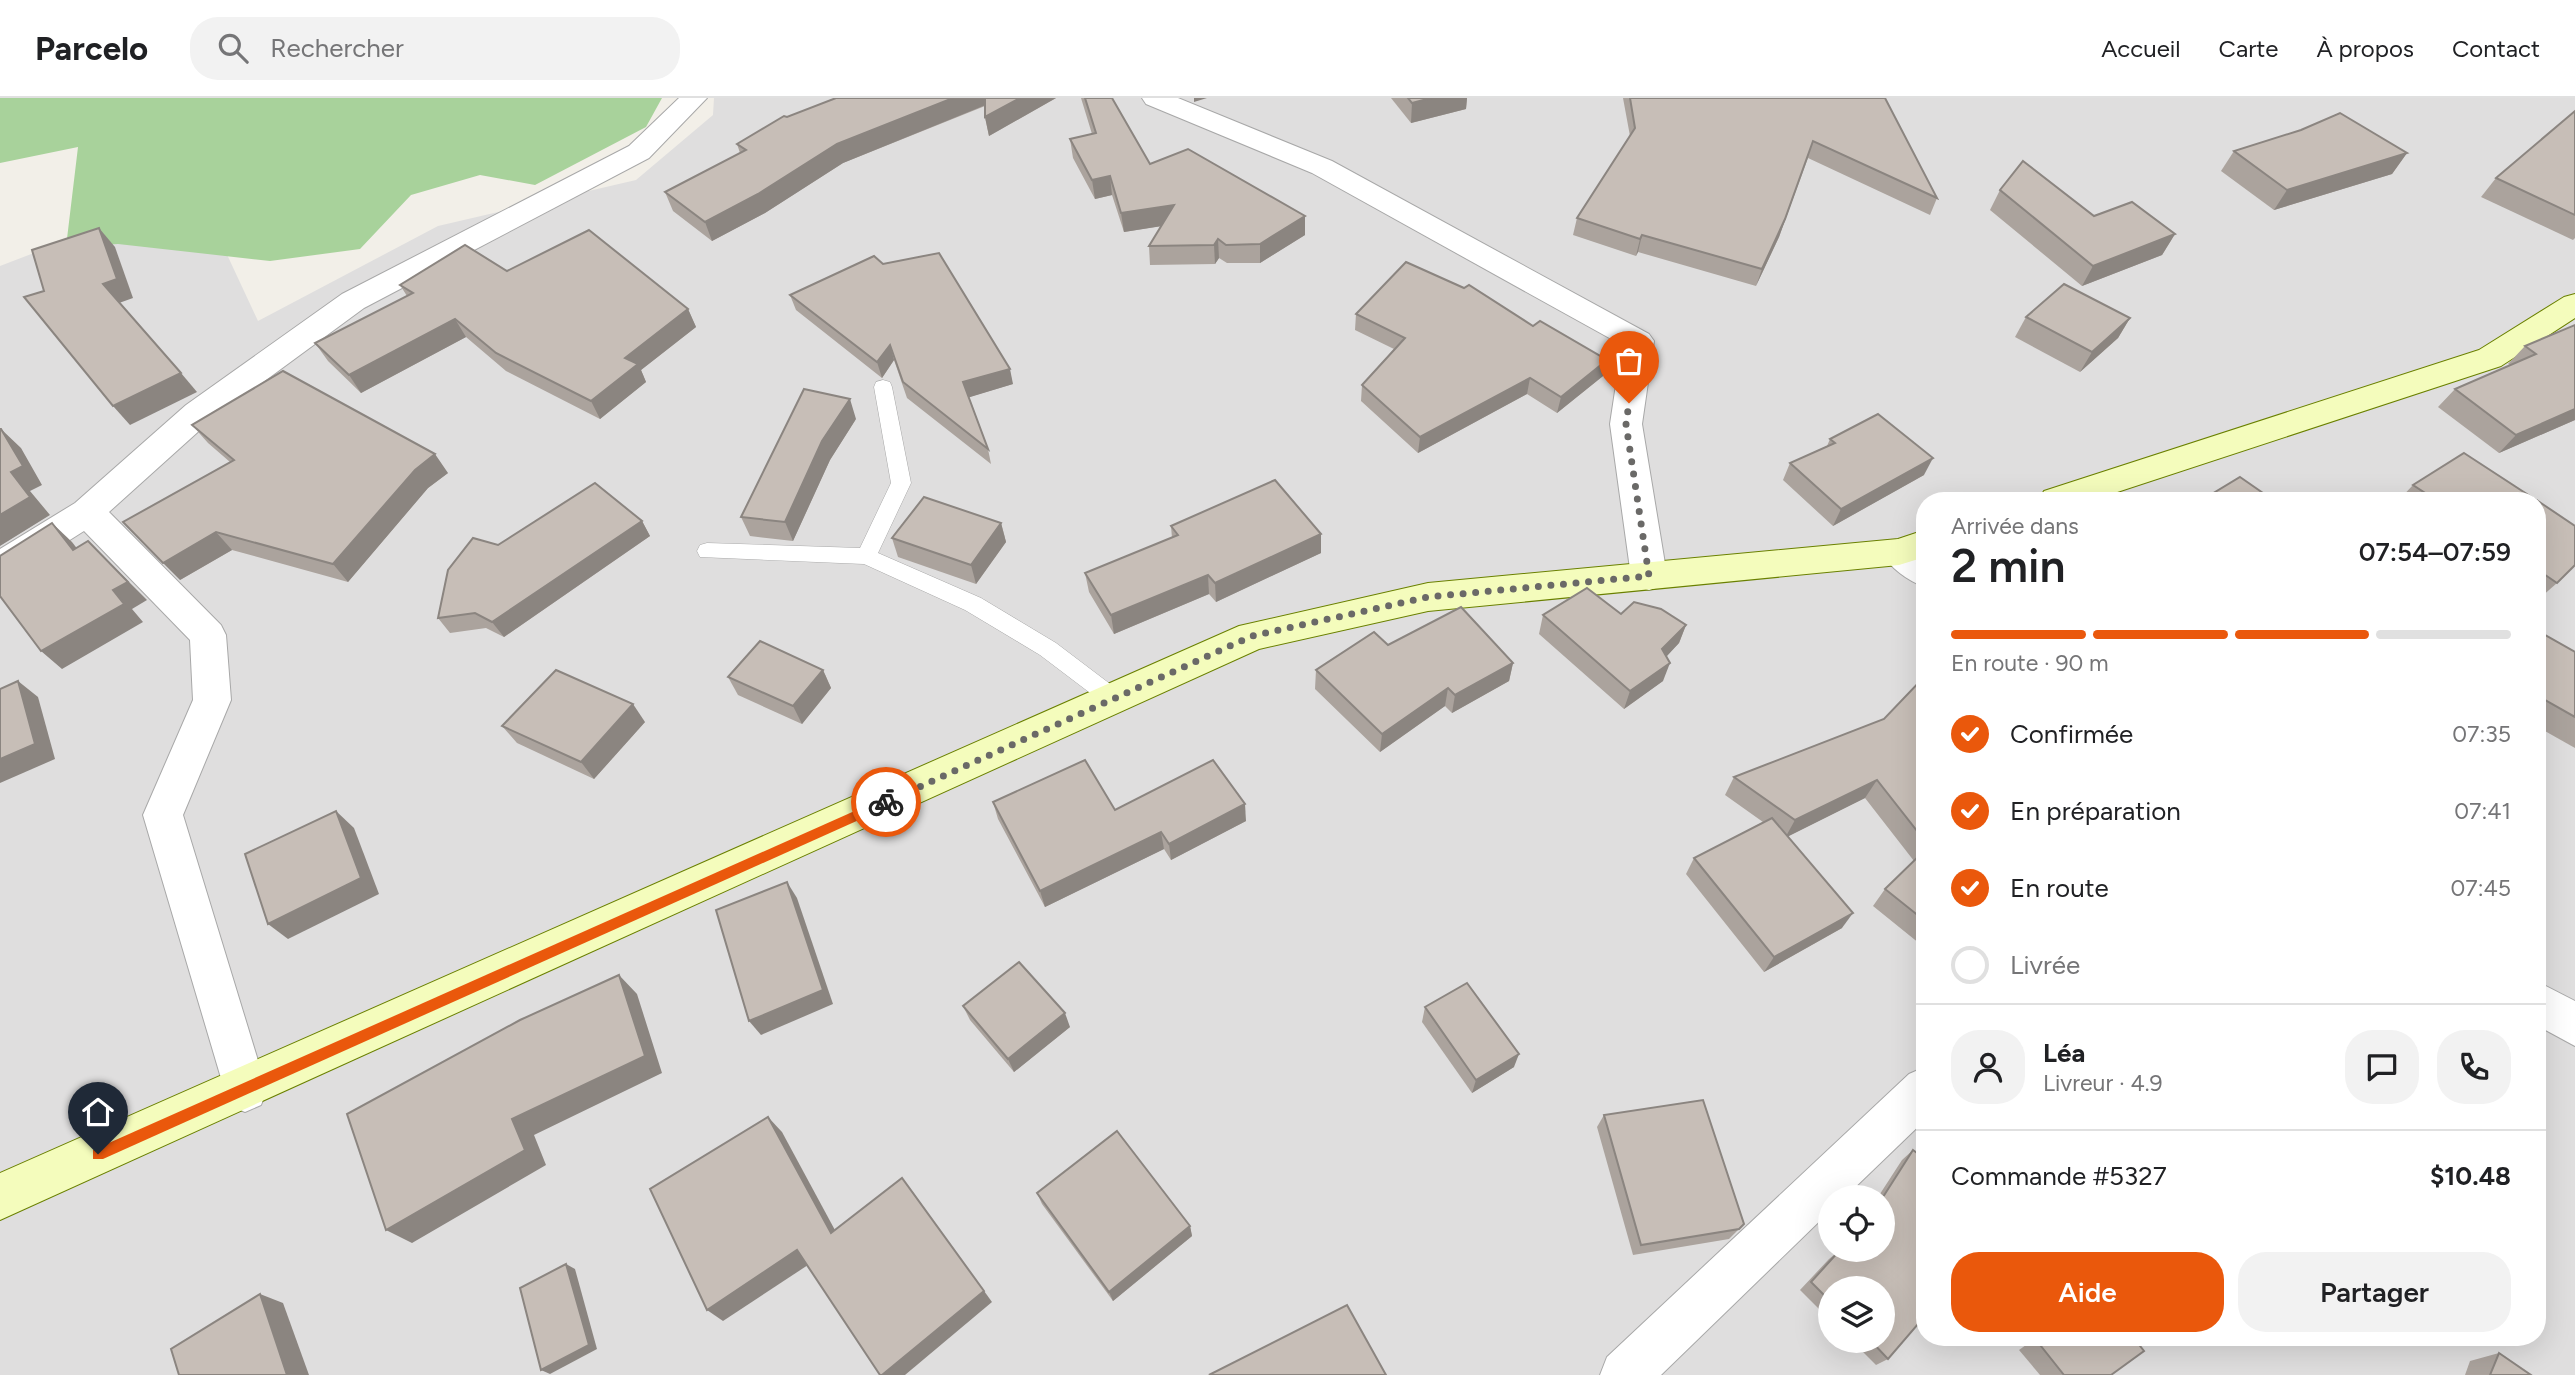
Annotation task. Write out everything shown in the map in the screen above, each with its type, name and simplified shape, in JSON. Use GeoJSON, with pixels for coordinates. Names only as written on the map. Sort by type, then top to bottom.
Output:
{"type":"FeatureCollection","features":[{"type":"Feature","properties":{"kind":"street"},"geometry":{"type":"LineString","coordinates":[[0,566],[87,512],[198,413],[353,301],[639,152],[694,98]]}},
{"type":"Feature","properties":{"kind":"street"},"geometry":{"type":"LineString","coordinates":[[1155,98],[1322,167],[1638,341],[1626,424],[1649,576]]}},
{"type":"Feature","properties":{"kind":"street"},"geometry":{"type":"LineString","coordinates":[[2080,492],[2490,358],[2575,304]]}},
{"type":"Feature","properties":{"kind":"street"},"geometry":{"type":"LineString","coordinates":[[87,512],[208,635],[212,700],[163,815],[245,1090]]}},
{"type":"Feature","properties":{"kind":"street"},"geometry":{"type":"LineString","coordinates":[[0,1198],[1252,636],[1428,597],[1649,576],[1916,556]]}},
{"type":"Feature","properties":{"kind":"street"},"geometry":{"type":"LineString","coordinates":[[2546,1007],[2575,1025]]}},
{"type":"Feature","properties":{"kind":"street"},"geometry":{"type":"LineString","coordinates":[[1625,1375],[1916,1097]]}},
{"type":"Feature","properties":{"kind":"lane"},"geometry":{"type":"LineString","coordinates":[[866,556],[901,483],[883,387]]}},
{"type":"Feature","properties":{"kind":"lane"},"geometry":{"type":"LineString","coordinates":[[707,551],[866,556],[973,604],[1048,649],[1114,699]]}},
{"type":"Feature","properties":{"kind":"shaded area"},"geometry":{"type":"Polygon","coordinates":[[[714,98],[2575,98],[2575,1375],[0,1375],[0,266],[133,215],[209,216],[258,321],[438,226],[636,180],[713,115],[714,98]]]}},
{"type":"Feature","properties":{"kind":"green space"},"geometry":{"type":"Polygon","coordinates":[[[0,98],[662,98],[646,127],[535,185],[480,175],[411,195],[360,249],[270,261],[118,244],[66,247],[78,147],[0,163],[0,98]]]}},
{"type":"Feature","properties":{"kind":"building"},"geometry":{"type":"Polygon","coordinates":[[[836,98],[953,98],[837,144],[758,194],[705,222],[665,192],[746,150],[737,144],[784,116],[836,98]]]}},
{"type":"Feature","properties":{"kind":"building"},"geometry":{"type":"Polygon","coordinates":[[[985,98],[1020,98],[985,117],[985,98]]]}},
{"type":"Feature","properties":{"kind":"building"},"geometry":{"type":"Polygon","coordinates":[[[1085,98],[1112,98],[1150,164],[1188,149],[1305,216],[1260,244],[1226,245],[1218,239],[1214,245],[1149,246],[1174,205],[1121,213],[1110,176],[1092,180],[1070,139],[1096,133],[1085,98]]]}},
{"type":"Feature","properties":{"kind":"building"},"geometry":{"type":"Polygon","coordinates":[[[1408,98],[1431,98],[1412,103],[1408,98]]]}},
{"type":"Feature","properties":{"kind":"building"},"geometry":{"type":"Polygon","coordinates":[[[1630,98],[1885,98],[1937,198],[1813,141],[1785,219],[1762,269],[1642,235],[1640,239],[1577,218],[1635,128],[1630,98]]]}},
{"type":"Feature","properties":{"kind":"building"},"geometry":{"type":"Polygon","coordinates":[[[2575,111],[2575,215],[2496,178],[2575,111]]]}},
{"type":"Feature","properties":{"kind":"building"},"geometry":{"type":"Polygon","coordinates":[[[2340,113],[2407,153],[2287,190],[2234,151],[2301,130],[2340,113]]]}},
{"type":"Feature","properties":{"kind":"building"},"geometry":{"type":"Polygon","coordinates":[[[2023,161],[2094,216],[2132,202],[2175,234],[2093,266],[2000,190],[2023,161]]]}},
{"type":"Feature","properties":{"kind":"building"},"geometry":{"type":"Polygon","coordinates":[[[99,228],[117,279],[103,284],[181,373],[113,406],[24,297],[44,291],[32,250],[99,228]]]}},
{"type":"Feature","properties":{"kind":"building"},"geometry":{"type":"Polygon","coordinates":[[[589,230],[688,309],[625,358],[638,364],[591,401],[496,353],[455,319],[349,375],[315,343],[413,293],[400,285],[465,245],[507,271],[589,230]]]}},
{"type":"Feature","properties":{"kind":"building"},"geometry":{"type":"Polygon","coordinates":[[[939,253],[1010,369],[963,382],[988,449],[903,382],[890,345],[877,362],[790,295],[874,256],[883,264],[939,253]]]}},
{"type":"Feature","properties":{"kind":"building"},"geometry":{"type":"Polygon","coordinates":[[[1406,262],[1464,288],[1469,285],[1533,326],[1540,321],[1607,360],[1561,397],[1530,378],[1420,437],[1362,385],[1405,338],[1356,314],[1406,262]]]}},
{"type":"Feature","properties":{"kind":"building"},"geometry":{"type":"Polygon","coordinates":[[[2064,284],[2130,318],[2092,352],[2026,317],[2064,284]]]}},
{"type":"Feature","properties":{"kind":"building"},"geometry":{"type":"Polygon","coordinates":[[[2575,325],[2575,409],[2516,435],[2455,389],[2536,354],[2525,346],[2575,325]]]}},
{"type":"Feature","properties":{"kind":"building"},"geometry":{"type":"Polygon","coordinates":[[[283,371],[435,454],[415,470],[333,564],[216,532],[163,563],[123,522],[234,460],[192,425],[283,371]]]}},
{"type":"Feature","properties":{"kind":"building"},"geometry":{"type":"Polygon","coordinates":[[[804,389],[850,399],[822,441],[785,522],[741,517],[804,389]]]}},
{"type":"Feature","properties":{"kind":"building"},"geometry":{"type":"Polygon","coordinates":[[[1878,414],[1933,458],[1841,509],[1790,463],[1835,443],[1830,439],[1878,414]]]}},
{"type":"Feature","properties":{"kind":"building"},"geometry":{"type":"Polygon","coordinates":[[[0,429],[23,466],[11,472],[30,497],[0,515],[0,429]]]}},
{"type":"Feature","properties":{"kind":"building"},"geometry":{"type":"Polygon","coordinates":[[[2464,453],[2524,492],[2424,492],[2413,485],[2464,453]]]}},
{"type":"Feature","properties":{"kind":"building"},"geometry":{"type":"Polygon","coordinates":[[[2240,477],[2262,492],[2215,492],[2240,477]]]}},
{"type":"Feature","properties":{"kind":"building"},"geometry":{"type":"Polygon","coordinates":[[[1275,480],[1321,534],[1215,583],[1208,575],[1111,615],[1085,573],[1178,535],[1171,526],[1275,480]]]}},
{"type":"Feature","properties":{"kind":"building"},"geometry":{"type":"Polygon","coordinates":[[[595,483],[642,521],[492,622],[475,613],[438,618],[448,570],[473,538],[498,545],[595,483]]]}},
{"type":"Feature","properties":{"kind":"building"},"geometry":{"type":"Polygon","coordinates":[[[924,497],[1001,523],[971,565],[892,538],[924,497]]]}},
{"type":"Feature","properties":{"kind":"building"},"geometry":{"type":"Polygon","coordinates":[[[2546,506],[2575,526],[2575,565],[2557,583],[2546,575],[2546,506]]]}},
{"type":"Feature","properties":{"kind":"building"},"geometry":{"type":"Polygon","coordinates":[[[52,523],[73,550],[88,541],[128,582],[113,590],[124,604],[41,651],[0,596],[0,556],[52,523]]]}},
{"type":"Feature","properties":{"kind":"building"},"geometry":{"type":"Polygon","coordinates":[[[1587,588],[1621,614],[1634,602],[1661,609],[1686,625],[1662,649],[1670,663],[1630,691],[1543,615],[1587,588]]]}},
{"type":"Feature","properties":{"kind":"building"},"geometry":{"type":"Polygon","coordinates":[[[1461,607],[1513,663],[1455,695],[1448,688],[1382,734],[1316,670],[1374,632],[1388,645],[1461,607]]]}},
{"type":"Feature","properties":{"kind":"building"},"geometry":{"type":"Polygon","coordinates":[[[2546,635],[2575,652],[2575,717],[2546,701],[2546,635]]]}},
{"type":"Feature","properties":{"kind":"building"},"geometry":{"type":"Polygon","coordinates":[[[760,641],[823,670],[793,706],[728,677],[760,641]]]}},
{"type":"Feature","properties":{"kind":"building"},"geometry":{"type":"Polygon","coordinates":[[[556,670],[633,704],[581,762],[502,726],[556,670]]]}},
{"type":"Feature","properties":{"kind":"building"},"geometry":{"type":"Polygon","coordinates":[[[18,681],[35,744],[0,759],[0,689],[18,681]]]}},
{"type":"Feature","properties":{"kind":"building"},"geometry":{"type":"Polygon","coordinates":[[[1916,685],[1916,830],[1877,780],[1795,820],[1734,777],[1884,719],[1916,685]]]}},
{"type":"Feature","properties":{"kind":"building"},"geometry":{"type":"Polygon","coordinates":[[[1085,760],[1115,810],[1213,760],[1245,804],[1169,844],[1161,832],[1040,891],[993,802],[1085,760]]]}},
{"type":"Feature","properties":{"kind":"building"},"geometry":{"type":"Polygon","coordinates":[[[336,811],[361,878],[268,924],[245,854],[336,811]]]}},
{"type":"Feature","properties":{"kind":"building"},"geometry":{"type":"Polygon","coordinates":[[[1772,818],[1853,913],[1774,957],[1694,858],[1772,818]]]}},
{"type":"Feature","properties":{"kind":"building"},"geometry":{"type":"Polygon","coordinates":[[[1916,859],[1916,914],[1885,889],[1916,859]]]}},
{"type":"Feature","properties":{"kind":"building"},"geometry":{"type":"Polygon","coordinates":[[[787,882],[823,990],[749,1021],[716,910],[787,882]]]}},
{"type":"Feature","properties":{"kind":"building"},"geometry":{"type":"Polygon","coordinates":[[[1019,962],[1065,1013],[1008,1059],[963,1006],[1019,962]]]}},
{"type":"Feature","properties":{"kind":"building"},"geometry":{"type":"Polygon","coordinates":[[[619,975],[645,1056],[512,1119],[525,1150],[386,1230],[347,1114],[520,1020],[619,975]]]}},
{"type":"Feature","properties":{"kind":"building"},"geometry":{"type":"Polygon","coordinates":[[[1467,983],[1519,1054],[1476,1080],[1425,1007],[1467,983]]]}},
{"type":"Feature","properties":{"kind":"building"},"geometry":{"type":"Polygon","coordinates":[[[1703,1100],[1744,1224],[1739,1229],[1641,1245],[1604,1115],[1703,1100]]]}},
{"type":"Feature","properties":{"kind":"building"},"geometry":{"type":"Polygon","coordinates":[[[768,1117],[831,1233],[902,1178],[984,1291],[882,1375],[797,1250],[707,1310],[650,1189],[768,1117]]]}},
{"type":"Feature","properties":{"kind":"building"},"geometry":{"type":"Polygon","coordinates":[[[1117,1131],[1190,1226],[1109,1292],[1037,1193],[1117,1131]]]}},
{"type":"Feature","properties":{"kind":"building"},"geometry":{"type":"Polygon","coordinates":[[[1913,1150],[1916,1152],[1916,1326],[1895,1351],[1895,1276],[1818,1276],[1818,1289],[1811,1282],[1829,1262],[1895,1262],[1895,1185],[1891,1185],[1913,1150]]]}},
{"type":"Feature","properties":{"kind":"building"},"geometry":{"type":"Polygon","coordinates":[[[566,1264],[589,1345],[541,1370],[520,1288],[566,1264]]]}},
{"type":"Feature","properties":{"kind":"building"},"geometry":{"type":"Polygon","coordinates":[[[260,1294],[287,1375],[179,1375],[171,1349],[260,1294]]]}},
{"type":"Feature","properties":{"kind":"building"},"geometry":{"type":"Polygon","coordinates":[[[1347,1305],[1386,1375],[1209,1375],[1347,1305]]]}},
{"type":"Feature","properties":{"kind":"building"},"geometry":{"type":"Polygon","coordinates":[[[2041,1346],[2140,1346],[2144,1351],[2111,1375],[2064,1375],[2041,1346]]]}},
{"type":"Feature","properties":{"kind":"building"},"geometry":{"type":"Polygon","coordinates":[[[1882,1353],[1893,1353],[1888,1359],[1882,1353]]]}},
{"type":"Feature","properties":{"kind":"building"},"geometry":{"type":"Polygon","coordinates":[[[2499,1353],[2531,1375],[2490,1375],[2499,1353]]]}},
{"type":"Feature","properties":{"kind":"way so far"},"geometry":{"type":"LineString","coordinates":[[886,802],[1252,636],[1428,597],[1649,576],[1626,424],[1629,403]]}},
{"type":"Feature","properties":{"kind":"route"},"geometry":{"type":"LineString","coordinates":[[98,1154],[886,802]]}}]}
